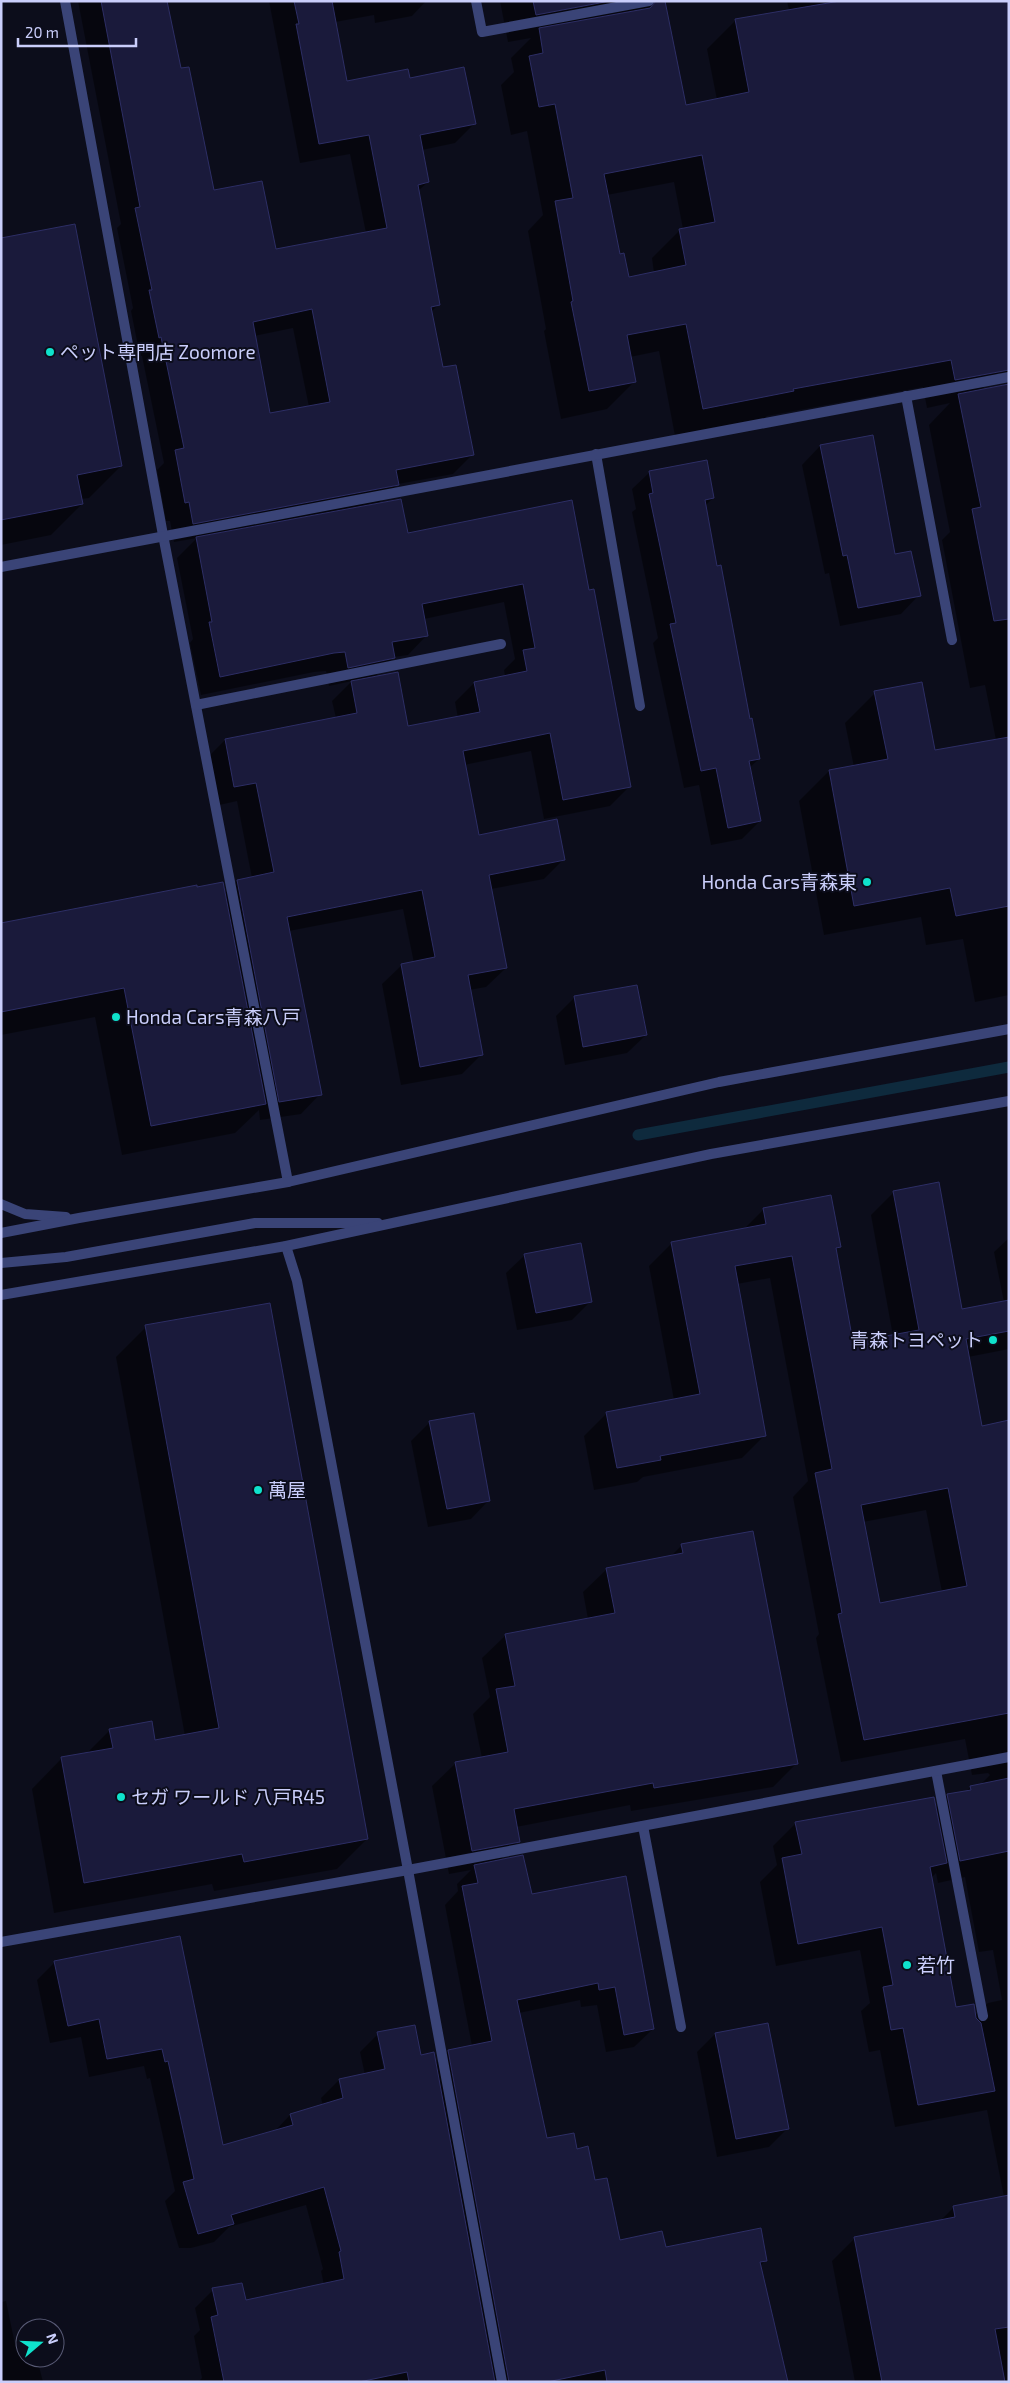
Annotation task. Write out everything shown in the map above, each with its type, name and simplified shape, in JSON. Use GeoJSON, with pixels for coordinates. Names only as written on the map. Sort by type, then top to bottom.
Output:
{"type":"FeatureCollection","features":[{"type":"Feature","properties":{"kind":"street"},"geometry":{"type":"LineString","coordinates":[[65,1],[163,535],[288,1182]]}},
{"type":"Feature","properties":{"kind":"street"},"geometry":{"type":"LineString","coordinates":[[476,1],[482,32],[649,1]]}},
{"type":"Feature","properties":{"kind":"street"},"geometry":{"type":"LineString","coordinates":[[1,567],[1009,377]]}},
{"type":"Feature","properties":{"kind":"street"},"geometry":{"type":"LineString","coordinates":[[906,396],[952,640]]}},
{"type":"Feature","properties":{"kind":"street"},"geometry":{"type":"LineString","coordinates":[[596,454],[640,706]]}},
{"type":"Feature","properties":{"kind":"street"},"geometry":{"type":"LineString","coordinates":[[196,705],[501,644]]}},
{"type":"Feature","properties":{"kind":"street"},"geometry":{"type":"LineString","coordinates":[[1,1233],[288,1182],[719,1082],[1009,1028]]}},
{"type":"Feature","properties":{"kind":"street"},"geometry":{"type":"LineString","coordinates":[[1,1295],[286,1246],[711,1154],[1009,1101]]}},
{"type":"Feature","properties":{"kind":"street"},"geometry":{"type":"LineString","coordinates":[[1,1204],[24,1214],[80,1218]]}},
{"type":"Feature","properties":{"kind":"street"},"geometry":{"type":"LineString","coordinates":[[1,1264],[66,1257],[255,1223],[399,1223]]}},
{"type":"Feature","properties":{"kind":"street"},"geometry":{"type":"LineString","coordinates":[[286,1246],[297,1280],[502,2382]]}},
{"type":"Feature","properties":{"kind":"street"},"geometry":{"type":"LineString","coordinates":[[1,1942],[408,1870],[1009,1757]]}},
{"type":"Feature","properties":{"kind":"street"},"geometry":{"type":"LineString","coordinates":[[936,1771],[983,2016]]}},
{"type":"Feature","properties":{"kind":"street"},"geometry":{"type":"LineString","coordinates":[[643,1826],[681,2027]]}},
{"type":"Feature","properties":{"kind":"building"},"geometry":{"type":"Polygon","coordinates":[[[101,1],[167,1],[181,68],[189,67],[214,190],[262,181],[276,249],[387,228],[369,135],[319,144],[296,24],[299,24],[294,1],[332,1],[347,81],[408,69],[410,78],[464,67],[476,124],[420,135],[429,182],[418,185],[440,305],[431,307],[443,367],[456,365],[474,455],[396,470],[399,485],[193,524],[189,502],[185,503],[175,450],[184,448],[161,337],[159,338],[149,290],[152,290],[135,208],[140,207],[101,1]],[[312,309],[253,322],[270,413],[330,402],[312,309]]]}},
{"type":"Feature","properties":{"kind":"building"},"geometry":{"type":"Polygon","coordinates":[[[533,1],[610,1],[536,15],[533,1]]]}},
{"type":"Feature","properties":{"kind":"building"},"geometry":{"type":"Polygon","coordinates":[[[656,1],[665,1],[686,105],[749,92],[735,19],[840,1],[1009,1],[1009,370],[955,380],[951,360],[793,389],[794,391],[703,409],[686,324],[627,335],[636,382],[589,391],[571,302],[573,301],[555,201],[573,198],[555,104],[539,107],[529,56],[543,53],[539,28],[650,8],[656,1]],[[702,155],[604,174],[620,254],[624,253],[629,277],[686,265],[679,229],[715,222],[702,155]]]}},
{"type":"Feature","properties":{"kind":"building","name":"ペット専門店 Zoomore"},"geometry":{"type":"Polygon","coordinates":[[[75,224],[122,466],[77,475],[83,504],[1,520],[1,238],[75,224]]]}},
{"type":"Feature","properties":{"kind":"building"},"geometry":{"type":"Polygon","coordinates":[[[1009,384],[1009,619],[994,621],[972,509],[981,507],[958,394],[1009,384]]]}},
{"type":"Feature","properties":{"kind":"building"},"geometry":{"type":"Polygon","coordinates":[[[873,435],[895,554],[911,551],[921,596],[858,608],[847,555],[843,556],[820,445],[873,435]]]}},
{"type":"Feature","properties":{"kind":"building"},"geometry":{"type":"Polygon","coordinates":[[[707,460],[714,498],[705,500],[717,566],[721,565],[750,719],[752,718],[760,759],[749,761],[761,821],[728,828],[716,768],[701,771],[670,624],[676,623],[649,494],[653,493],[649,471],[707,460]]]}},
{"type":"Feature","properties":{"kind":"building"},"geometry":{"type":"Polygon","coordinates":[[[401,499],[408,533],[572,500],[589,590],[594,589],[631,787],[563,800],[550,733],[463,751],[479,835],[557,819],[565,860],[489,875],[507,968],[468,975],[483,1055],[420,1067],[401,964],[435,957],[422,890],[287,917],[322,1095],[279,1102],[237,880],[274,872],[256,783],[234,787],[225,739],[357,713],[351,681],[398,672],[408,726],[480,712],[474,682],[527,671],[523,650],[535,648],[523,584],[422,604],[428,636],[392,642],[395,658],[348,668],[345,652],[334,653],[220,677],[209,622],[212,622],[196,537],[401,499]]]}},
{"type":"Feature","properties":{"kind":"building"},"geometry":{"type":"Polygon","coordinates":[[[922,682],[935,750],[1009,737],[1009,906],[956,916],[950,888],[854,906],[829,770],[888,759],[874,691],[922,682]]]}},
{"type":"Feature","properties":{"kind":"building"},"geometry":{"type":"Polygon","coordinates":[[[223,882],[266,1104],[151,1126],[124,988],[1,1012],[1,923],[197,885],[197,887],[223,882]]]}},
{"type":"Feature","properties":{"kind":"building"},"geometry":{"type":"Polygon","coordinates":[[[637,985],[647,1035],[583,1047],[574,996],[637,985]]]}},
{"type":"Feature","properties":{"kind":"building"},"geometry":{"type":"Polygon","coordinates":[[[939,1182],[962,1309],[1009,1300],[1009,1331],[966,1339],[982,1426],[1009,1420],[1009,1713],[864,1740],[838,1614],[842,1613],[815,1473],[832,1469],[792,1256],[735,1266],[766,1436],[660,1456],[661,1460],[617,1468],[606,1412],[700,1394],[671,1242],[766,1224],[763,1208],[831,1195],[841,1247],[836,1248],[853,1342],[919,1330],[893,1191],[939,1182]],[[948,1488],[861,1505],[880,1603],[967,1586],[948,1488]]]}},
{"type":"Feature","properties":{"kind":"building"},"geometry":{"type":"Polygon","coordinates":[[[581,1243],[592,1302],[536,1313],[524,1254],[581,1243]]]}},
{"type":"Feature","properties":{"kind":"building"},"geometry":{"type":"Polygon","coordinates":[[[270,1303],[368,1839],[244,1862],[242,1854],[84,1883],[61,1757],[113,1748],[109,1729],[152,1721],[155,1740],[219,1728],[145,1325],[270,1303]]]}},
{"type":"Feature","properties":{"kind":"building"},"geometry":{"type":"Polygon","coordinates":[[[474,1413],[490,1501],[447,1509],[429,1421],[474,1413]]]}},
{"type":"Feature","properties":{"kind":"building"},"geometry":{"type":"Polygon","coordinates":[[[753,1531],[798,1764],[654,1788],[653,1783],[514,1809],[520,1842],[472,1851],[455,1762],[508,1752],[496,1689],[515,1686],[505,1634],[615,1613],[606,1568],[683,1553],[681,1544],[753,1531]]]}},
{"type":"Feature","properties":{"kind":"building"},"geometry":{"type":"Polygon","coordinates":[[[1009,1778],[1009,1851],[960,1861],[947,1794],[971,1790],[970,1786],[1009,1778]]]}},
{"type":"Feature","properties":{"kind":"building"},"geometry":{"type":"Polygon","coordinates":[[[934,1797],[947,1863],[930,1867],[956,2007],[974,2004],[976,2018],[981,2023],[995,2091],[918,2105],[903,2028],[891,2030],[883,1987],[893,1985],[882,1927],[798,1944],[782,1858],[802,1854],[795,1822],[934,1797]]]}},
{"type":"Feature","properties":{"kind":"building"},"geometry":{"type":"Polygon","coordinates":[[[523,1855],[532,1894],[626,1876],[654,2029],[624,2035],[615,1987],[599,1990],[598,1983],[517,2000],[547,2138],[574,2133],[577,2149],[588,2146],[595,2180],[607,2178],[620,2240],[662,2231],[666,2247],[761,2228],[767,2261],[760,2262],[788,2382],[607,2382],[605,2370],[547,2382],[509,2382],[448,2050],[492,2041],[462,1886],[478,1883],[474,1865],[523,1855]]]}},
{"type":"Feature","properties":{"kind":"building"},"geometry":{"type":"Polygon","coordinates":[[[180,1936],[223,2145],[293,2125],[290,2114],[343,2098],[339,2079],[385,2069],[377,2032],[415,2025],[421,2055],[434,2052],[495,2382],[409,2382],[407,2372],[359,2382],[224,2382],[211,2317],[218,2315],[212,2288],[242,2283],[246,2300],[344,2279],[339,2252],[341,2251],[324,2187],[231,2215],[234,2224],[198,2234],[183,2182],[194,2179],[168,2061],[165,2062],[162,2049],[107,2059],[99,2019],[68,2026],[54,1961],[180,1936]]]}},
{"type":"Feature","properties":{"kind":"building"},"geometry":{"type":"Polygon","coordinates":[[[768,2023],[789,2129],[736,2139],[715,2033],[768,2023]]]}},
{"type":"Feature","properties":{"kind":"building"},"geometry":{"type":"Polygon","coordinates":[[[1009,2195],[1009,2327],[995,2329],[1005,2382],[882,2382],[854,2237],[955,2217],[953,2206],[1009,2195]]]}},
{"type":"Feature","properties":{"kind":"waterway"},"geometry":{"type":"LineString","coordinates":[[638,1135],[1009,1067]]}},
{"type":"Feature","properties":{"kind":"place","name":"ペット専門店 Zoomore"},"geometry":{"type":"Point","coordinates":[50,352]}},
{"type":"Feature","properties":{"kind":"place","name":"Honda Cars青森東"},"geometry":{"type":"Point","coordinates":[867,882]}},
{"type":"Feature","properties":{"kind":"place","name":"Honda Cars青森八戸"},"geometry":{"type":"Point","coordinates":[116,1017]}},
{"type":"Feature","properties":{"kind":"place","name":"青森トヨペット"},"geometry":{"type":"Point","coordinates":[993,1340]}},
{"type":"Feature","properties":{"kind":"place","name":"萬屋"},"geometry":{"type":"Point","coordinates":[258,1490]}},
{"type":"Feature","properties":{"kind":"place","name":"セガ ワールド 八戸R45"},"geometry":{"type":"Point","coordinates":[121,1797]}},
{"type":"Feature","properties":{"kind":"place","name":"若竹"},"geometry":{"type":"Point","coordinates":[907,1965]}}]}
